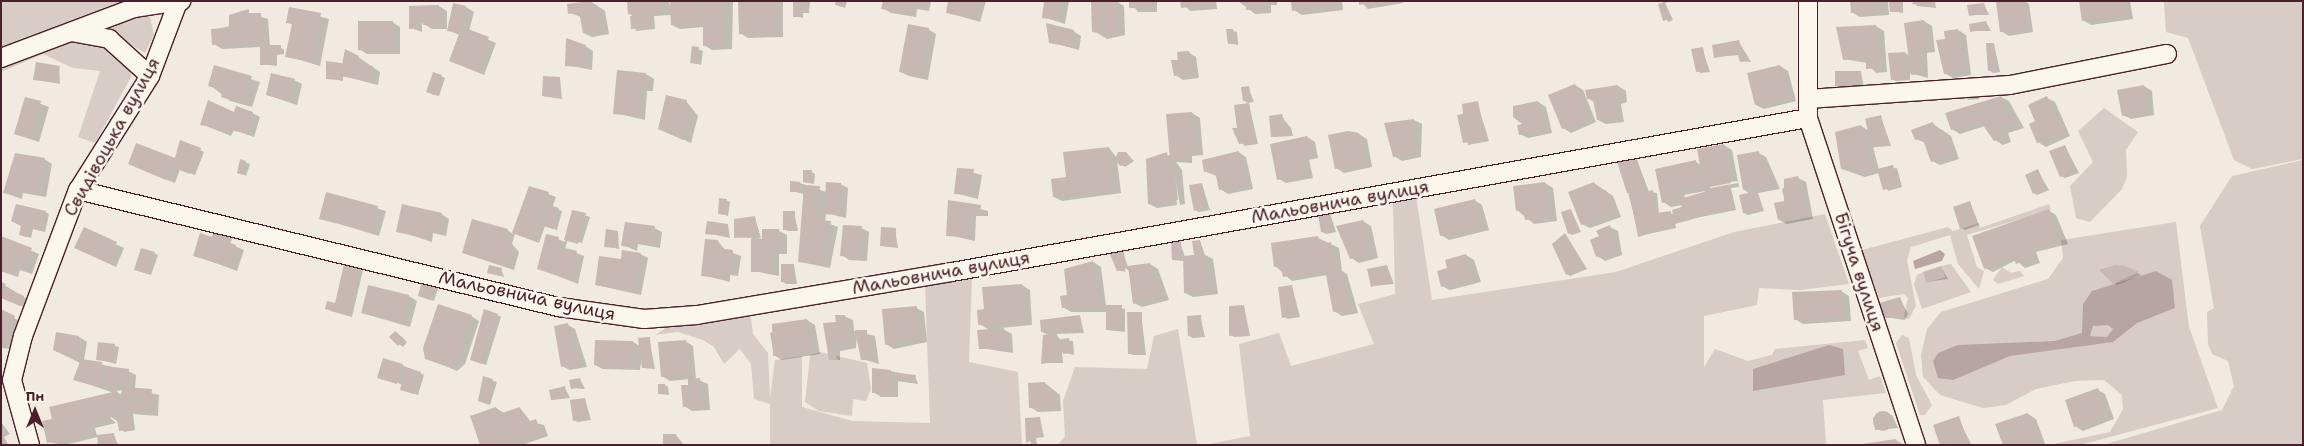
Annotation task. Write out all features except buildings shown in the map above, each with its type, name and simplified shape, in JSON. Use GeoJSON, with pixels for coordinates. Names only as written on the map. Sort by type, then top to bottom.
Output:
{"type":"FeatureCollection","features":[{"type":"Feature","properties":{"kind":"street","name":"Бігуча вулиця"},"geometry":{"type":"LineString","coordinates":[[1808,1],[1808,118],[1916,445]]}},
{"type":"Feature","properties":{"kind":"street"},"geometry":{"type":"LineString","coordinates":[[1,58],[134,8],[180,2]]}},
{"type":"Feature","properties":{"kind":"street","name":"Свидівоцька вулиця"},"geometry":{"type":"LineString","coordinates":[[30,445],[12,380],[33,309],[78,190],[150,76],[180,2]]}},
{"type":"Feature","properties":{"kind":"street"},"geometry":{"type":"LineString","coordinates":[[68,32],[108,39],[150,76]]}},
{"type":"Feature","properties":{"kind":"street"},"geometry":{"type":"LineString","coordinates":[[1808,99],[2010,85],[2168,54]]}},
{"type":"Feature","properties":{"kind":"street","name":"Мальовнича вулиця"},"geometry":{"type":"LineString","coordinates":[[78,190],[558,307],[644,319],[697,315],[952,272],[1808,118]]}},
{"type":"Feature","properties":{"kind":"shaded area"},"geometry":{"type":"Polygon","coordinates":[[[1,1],[145,1],[1,51],[1,1]]]}},
{"type":"Feature","properties":{"kind":"shaded area"},"geometry":{"type":"Polygon","coordinates":[[[2164,1],[2303,1],[2303,159],[2252,169],[2234,160],[2188,38],[2166,32],[2164,1]]]}},
{"type":"Feature","properties":{"kind":"shaded area"},"geometry":{"type":"Polygon","coordinates":[[[149,13],[154,35],[145,53],[112,34],[88,28],[149,13]]]}},
{"type":"Feature","properties":{"kind":"shaded area"},"geometry":{"type":"Polygon","coordinates":[[[71,38],[91,39],[131,62],[131,77],[95,143],[78,137],[100,71],[73,68],[43,54],[1,72],[1,64],[71,38]]]}},
{"type":"Feature","properties":{"kind":"shaded area"},"geometry":{"type":"Polygon","coordinates":[[[2104,108],[2138,132],[2126,150],[2127,177],[2122,189],[2090,222],[2076,218],[2070,186],[2093,162],[2078,131],[2104,108]]]}},
{"type":"Feature","properties":{"kind":"shaded area"},"geometry":{"type":"Polygon","coordinates":[[[2303,160],[2303,445],[2103,445],[2222,410],[2234,386],[2228,361],[2212,354],[2208,344],[2207,312],[2214,308],[2200,226],[2232,176],[2303,160]]]}},
{"type":"Feature","properties":{"kind":"shaded area"},"geometry":{"type":"Polygon","coordinates":[[[1416,196],[1432,300],[1616,272],[1734,232],[1825,214],[1849,284],[1800,290],[1759,288],[1757,305],[1704,316],[1704,367],[1715,349],[1748,361],[1772,355],[1775,349],[1865,340],[1868,348],[1858,351],[1869,380],[1880,376],[1886,393],[1823,400],[1826,445],[1204,445],[1250,436],[1239,344],[1279,333],[1291,366],[1374,344],[1358,304],[1395,294],[1393,204],[1416,196]]]}},
{"type":"Feature","properties":{"kind":"shaded area"},"geometry":{"type":"Polygon","coordinates":[[[2049,204],[2051,210],[1967,235],[1977,267],[1984,271],[1979,289],[1958,264],[1950,235],[1911,247],[1907,260],[1916,306],[1909,319],[1904,317],[1908,298],[1904,294],[1879,298],[1862,250],[1948,227],[1953,231],[1979,223],[1980,228],[2049,204]]]}},
{"type":"Feature","properties":{"kind":"shaded area"},"geometry":{"type":"Polygon","coordinates":[[[2176,222],[2189,327],[2218,408],[2080,445],[2049,445],[2110,432],[2123,409],[2122,395],[2104,380],[2075,381],[2036,389],[2006,405],[1983,408],[1940,395],[1923,377],[1921,355],[1927,329],[1941,312],[2048,279],[2063,258],[2061,240],[2176,222]]]}},
{"type":"Feature","properties":{"kind":"shaded area"},"geometry":{"type":"Polygon","coordinates":[[[1940,250],[1945,254],[1942,261],[1915,269],[1913,261],[1940,250]]]}},
{"type":"Feature","properties":{"kind":"shaded area"},"geometry":{"type":"Polygon","coordinates":[[[1951,264],[1971,292],[1922,309],[1914,284],[1917,275],[1923,272],[1926,283],[1945,277],[1941,266],[1951,264]]]}},
{"type":"Feature","properties":{"kind":"shaded area"},"geometry":{"type":"Polygon","coordinates":[[[2002,267],[2011,273],[2020,271],[2024,276],[1998,284],[1993,280],[2002,267]]]}},
{"type":"Feature","properties":{"kind":"shaded area"},"geometry":{"type":"Polygon","coordinates":[[[2156,271],[2172,280],[2175,308],[2137,323],[2113,342],[2010,356],[1953,380],[1938,378],[1933,361],[1938,353],[1958,345],[2055,341],[2082,333],[2083,304],[2092,291],[2156,271]],[[2108,325],[2093,326],[2090,336],[2107,337],[2113,329],[2108,325]]]}},
{"type":"Feature","properties":{"kind":"shaded area"},"geometry":{"type":"Polygon","coordinates":[[[972,275],[969,362],[1018,372],[1022,445],[770,445],[770,404],[754,399],[751,364],[740,349],[724,364],[714,347],[703,340],[678,332],[655,335],[672,324],[736,314],[751,317],[753,334],[768,353],[770,399],[775,360],[802,356],[802,407],[852,421],[930,423],[925,283],[972,275]]]}},
{"type":"Feature","properties":{"kind":"shaded area"},"geometry":{"type":"Polygon","coordinates":[[[1178,329],[1197,445],[1058,445],[1065,436],[1063,401],[1075,367],[1147,369],[1154,336],[1178,329]]]}},
{"type":"Feature","properties":{"kind":"shaded area"},"geometry":{"type":"Polygon","coordinates":[[[1902,335],[1909,338],[1916,375],[1932,405],[1925,415],[1920,415],[1896,343],[1902,335]]]}},
{"type":"Feature","properties":{"kind":"shaded area"},"geometry":{"type":"Polygon","coordinates":[[[1829,345],[1843,349],[1845,375],[1753,391],[1753,369],[1829,345]]]}},
{"type":"Feature","properties":{"kind":"shaded area"},"geometry":{"type":"Polygon","coordinates":[[[820,352],[867,363],[871,389],[866,401],[853,399],[852,416],[819,411],[805,402],[810,355],[820,352]]]}}]}
